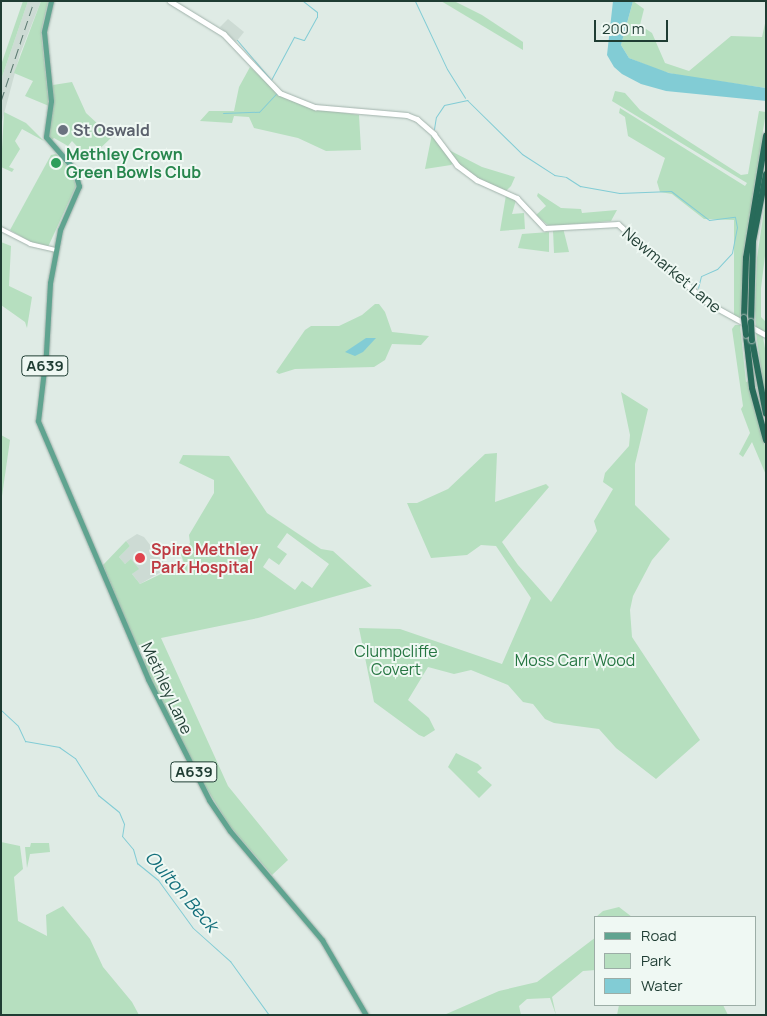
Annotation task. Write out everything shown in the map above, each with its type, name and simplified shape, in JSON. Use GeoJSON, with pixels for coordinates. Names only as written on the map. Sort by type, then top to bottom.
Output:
{"type":"FeatureCollection","features":[{"type":"Feature","properties":{"kind":"highway"},"geometry":{"type":"LineString","coordinates":[[766,136],[746,258],[744,318],[752,388],[766,440]]}},
{"type":"Feature","properties":{"kind":"highway"},"geometry":{"type":"LineString","coordinates":[[766,174],[753,241],[751,322],[752,340],[766,414]]}},
{"type":"Feature","properties":{"kind":"main road","name":"A639"},"geometry":{"type":"LineString","coordinates":[[51,1],[44,32],[51,101],[46,137],[70,164],[79,183],[55,250]]}},
{"type":"Feature","properties":{"kind":"main road","name":"Newmarket Lane"},"geometry":{"type":"LineString","coordinates":[[170,1],[224,34],[270,85],[290,98],[334,110],[407,115],[424,124],[457,165],[477,180],[517,198],[546,228],[618,224],[708,304],[766,335]]}},
{"type":"Feature","properties":{"kind":"main road","name":"Methley Lane"},"geometry":{"type":"LineString","coordinates":[[55,250],[46,314],[45,373],[37,414],[61,476],[151,687],[209,800],[230,831],[322,940],[366,1015]]}},
{"type":"Feature","properties":{"kind":"street"},"geometry":{"type":"LineString","coordinates":[[1,229],[30,244],[55,250]]}},
{"type":"Feature","properties":{"kind":"shaded area"},"geometry":{"type":"Polygon","coordinates":[[[28,1],[41,1],[20,54],[1,125],[1,80],[28,1]]]}},
{"type":"Feature","properties":{"kind":"shaded area"},"geometry":{"type":"Polygon","coordinates":[[[228,19],[244,32],[236,42],[220,27],[228,19]]]}},
{"type":"Feature","properties":{"kind":"shaded area","name":"Spire Methley Park Hospital"},"geometry":{"type":"Polygon","coordinates":[[[137,534],[144,537],[168,568],[140,584],[132,574],[138,569],[131,560],[125,564],[119,557],[130,546],[126,541],[137,534]]]}},
{"type":"Feature","properties":{"kind":"green space"},"geometry":{"type":"Polygon","coordinates":[[[23,1],[28,1],[1,80],[1,65],[23,1]]]}},
{"type":"Feature","properties":{"kind":"green space"},"geometry":{"type":"Polygon","coordinates":[[[41,1],[48,1],[41,32],[49,106],[25,96],[33,81],[14,73],[41,1]]]}},
{"type":"Feature","properties":{"kind":"green space"},"geometry":{"type":"Polygon","coordinates":[[[441,1],[454,1],[482,15],[523,42],[523,50],[441,1]]]}},
{"type":"Feature","properties":{"kind":"green space"},"geometry":{"type":"Polygon","coordinates":[[[633,1],[644,9],[640,25],[652,33],[665,63],[689,71],[731,36],[762,37],[766,19],[766,88],[682,76],[661,71],[629,58],[621,45],[633,1]]]}},
{"type":"Feature","properties":{"kind":"green space"},"geometry":{"type":"Polygon","coordinates":[[[250,67],[283,97],[311,108],[359,115],[361,150],[326,151],[298,138],[254,128],[249,117],[234,116],[232,123],[200,121],[209,111],[234,111],[239,87],[250,67]]]}},
{"type":"Feature","properties":{"kind":"green space"},"geometry":{"type":"Polygon","coordinates":[[[72,82],[86,113],[112,137],[89,159],[72,141],[68,146],[54,138],[50,142],[48,135],[52,114],[53,85],[72,82]]]}},
{"type":"Feature","properties":{"kind":"green space"},"geometry":{"type":"Polygon","coordinates":[[[615,91],[625,93],[640,110],[741,175],[748,174],[759,111],[766,112],[744,250],[740,319],[734,316],[734,220],[704,219],[672,194],[660,192],[657,182],[665,158],[628,136],[625,117],[619,113],[620,108],[745,186],[747,183],[612,101],[615,91]]]}},
{"type":"Feature","properties":{"kind":"green space"},"geometry":{"type":"Polygon","coordinates":[[[4,112],[26,123],[44,141],[22,129],[15,141],[20,149],[9,167],[14,169],[12,172],[1,167],[4,112]]]}},
{"type":"Feature","properties":{"kind":"green space"},"geometry":{"type":"Polygon","coordinates":[[[432,134],[453,163],[451,165],[425,169],[432,134]]]}},
{"type":"Feature","properties":{"kind":"green space"},"geometry":{"type":"Polygon","coordinates":[[[447,149],[482,167],[515,177],[511,186],[506,191],[481,181],[458,164],[447,149]]]}},
{"type":"Feature","properties":{"kind":"green space"},"geometry":{"type":"Polygon","coordinates":[[[56,154],[71,170],[76,186],[48,247],[32,243],[10,230],[51,155],[56,154]]]}},
{"type":"Feature","properties":{"kind":"green space"},"geometry":{"type":"Polygon","coordinates":[[[538,193],[561,208],[581,209],[582,213],[617,210],[611,221],[549,226],[536,215],[546,206],[537,196],[538,193]]]}},
{"type":"Feature","properties":{"kind":"green space"},"geometry":{"type":"Polygon","coordinates":[[[506,195],[516,200],[512,214],[524,213],[525,229],[500,231],[506,195]]]}},
{"type":"Feature","properties":{"kind":"green space"},"geometry":{"type":"Polygon","coordinates":[[[766,197],[766,248],[761,288],[761,317],[766,322],[766,333],[756,329],[755,309],[757,258],[766,197]]]}},
{"type":"Feature","properties":{"kind":"green space"},"geometry":{"type":"Polygon","coordinates":[[[563,228],[569,252],[554,253],[553,230],[563,228]]]}},
{"type":"Feature","properties":{"kind":"green space"},"geometry":{"type":"Polygon","coordinates":[[[549,232],[549,252],[518,248],[522,234],[549,232]]]}},
{"type":"Feature","properties":{"kind":"green space"},"geometry":{"type":"Polygon","coordinates":[[[1,242],[11,246],[9,286],[32,297],[27,328],[25,322],[1,305],[1,242]]]}},
{"type":"Feature","properties":{"kind":"green space"},"geometry":{"type":"Polygon","coordinates":[[[375,304],[379,304],[385,312],[392,332],[429,336],[421,345],[392,344],[385,360],[374,367],[295,369],[279,374],[276,372],[305,330],[311,326],[339,326],[362,315],[375,304]]]}},
{"type":"Feature","properties":{"kind":"green space"},"geometry":{"type":"Polygon","coordinates":[[[735,325],[740,325],[746,382],[749,381],[766,450],[766,475],[752,442],[743,457],[739,454],[750,433],[741,409],[743,406],[732,329],[735,325]]]}},
{"type":"Feature","properties":{"kind":"green space"},"geometry":{"type":"Polygon","coordinates":[[[756,333],[763,337],[766,354],[766,403],[756,333]]]}},
{"type":"Feature","properties":{"kind":"green space","name":"Moss Carr Wood"},"geometry":{"type":"Polygon","coordinates":[[[621,392],[648,409],[635,464],[635,505],[670,539],[652,560],[633,596],[630,610],[632,637],[700,740],[656,779],[616,748],[599,729],[554,723],[545,719],[533,704],[523,702],[508,685],[471,670],[454,674],[428,667],[408,700],[429,718],[435,730],[424,737],[419,735],[374,702],[359,628],[400,629],[502,664],[531,598],[496,546],[481,545],[467,555],[431,558],[407,503],[417,503],[448,489],[485,454],[497,453],[495,502],[546,484],[549,487],[502,542],[518,565],[551,602],[597,531],[594,521],[613,489],[603,482],[605,473],[629,446],[630,435],[621,392]]]}},
{"type":"Feature","properties":{"kind":"green space"},"geometry":{"type":"Polygon","coordinates":[[[1,435],[10,440],[1,503],[1,435]]]}},
{"type":"Feature","properties":{"kind":"green space"},"geometry":{"type":"Polygon","coordinates":[[[183,455],[229,456],[267,513],[321,549],[333,551],[372,586],[258,618],[161,638],[228,786],[288,860],[272,875],[229,825],[204,784],[158,699],[144,665],[145,652],[137,648],[103,565],[126,541],[130,546],[119,557],[125,564],[131,559],[139,569],[132,574],[140,584],[184,563],[180,552],[190,543],[189,535],[214,493],[214,480],[179,463],[183,455]],[[287,533],[277,547],[287,554],[279,565],[269,558],[263,567],[295,590],[302,581],[312,588],[329,564],[287,533]]]}},
{"type":"Feature","properties":{"kind":"green space"},"geometry":{"type":"Polygon","coordinates":[[[456,753],[478,764],[482,768],[477,772],[492,785],[479,798],[448,767],[456,753]]]}},
{"type":"Feature","properties":{"kind":"green space"},"geometry":{"type":"Polygon","coordinates":[[[1,842],[20,846],[23,869],[14,877],[18,921],[47,936],[46,915],[63,906],[90,939],[103,967],[132,1002],[139,1015],[1,1015],[1,842]]]}},
{"type":"Feature","properties":{"kind":"green space"},"geometry":{"type":"Polygon","coordinates":[[[31,843],[49,843],[50,852],[30,854],[27,868],[25,847],[30,847],[31,843]]]}},
{"type":"Feature","properties":{"kind":"green space"},"geometry":{"type":"Polygon","coordinates":[[[619,907],[631,916],[597,916],[603,911],[619,907]]]}},
{"type":"Feature","properties":{"kind":"green space"},"geometry":{"type":"Polygon","coordinates":[[[594,939],[594,970],[583,971],[552,997],[556,1015],[550,998],[527,999],[519,1006],[521,1015],[444,1015],[499,991],[537,982],[594,939]]]}},
{"type":"Feature","properties":{"kind":"green space"},"geometry":{"type":"Polygon","coordinates":[[[619,1006],[724,1006],[728,1015],[617,1015],[619,1006]]]}},
{"type":"Feature","properties":{"kind":"water"},"geometry":{"type":"Polygon","coordinates":[[[613,1],[633,1],[621,45],[629,58],[669,73],[766,88],[766,101],[666,91],[641,84],[622,74],[614,67],[607,55],[613,1]]]}},
{"type":"Feature","properties":{"kind":"water"},"geometry":{"type":"Polygon","coordinates":[[[366,338],[376,338],[363,352],[355,356],[345,352],[366,338]]]}},
{"type":"Feature","properties":{"kind":"waterway"},"geometry":{"type":"LineString","coordinates":[[237,40],[271,80],[294,37],[304,40],[317,17],[317,12],[303,1]]}},
{"type":"Feature","properties":{"kind":"waterway"},"geometry":{"type":"LineString","coordinates":[[415,1],[447,69],[465,98]]}},
{"type":"Feature","properties":{"kind":"waterway"},"geometry":{"type":"LineString","coordinates":[[223,113],[259,112],[277,93]]}},
{"type":"Feature","properties":{"kind":"waterway"},"geometry":{"type":"LineString","coordinates":[[434,129],[436,117],[444,105],[467,100],[522,154],[554,175],[566,177],[580,186],[619,193],[671,191],[709,220],[735,217],[737,227],[732,253],[717,269],[701,276],[698,288]]}},
{"type":"Feature","properties":{"kind":"waterway","name":"Oulton Beck"},"geometry":{"type":"LineString","coordinates":[[1,710],[18,726],[25,741],[59,747],[75,758],[98,795],[119,812],[124,824],[122,836],[133,849],[137,863],[158,880],[193,928],[230,961],[269,1015]]}},
{"type":"Feature","properties":{"kind":"railway"},"geometry":{"type":"LineString","coordinates":[[1,101],[34,1]]}},
{"type":"Feature","properties":{"kind":"place","name":"St Oswald"},"geometry":{"type":"Point","coordinates":[63,130]}},
{"type":"Feature","properties":{"kind":"place","name":"Methley Crown Green Bowls Club"},"geometry":{"type":"Point","coordinates":[56,163]}},
{"type":"Feature","properties":{"kind":"place","name":"Spire Methley Park Hospital"},"geometry":{"type":"Point","coordinates":[140,558]}},
{"type":"Feature","properties":{"kind":"park label","name":"Clumpcliffe Covert"},"geometry":{"type":"Point","coordinates":[396,660]}}]}
